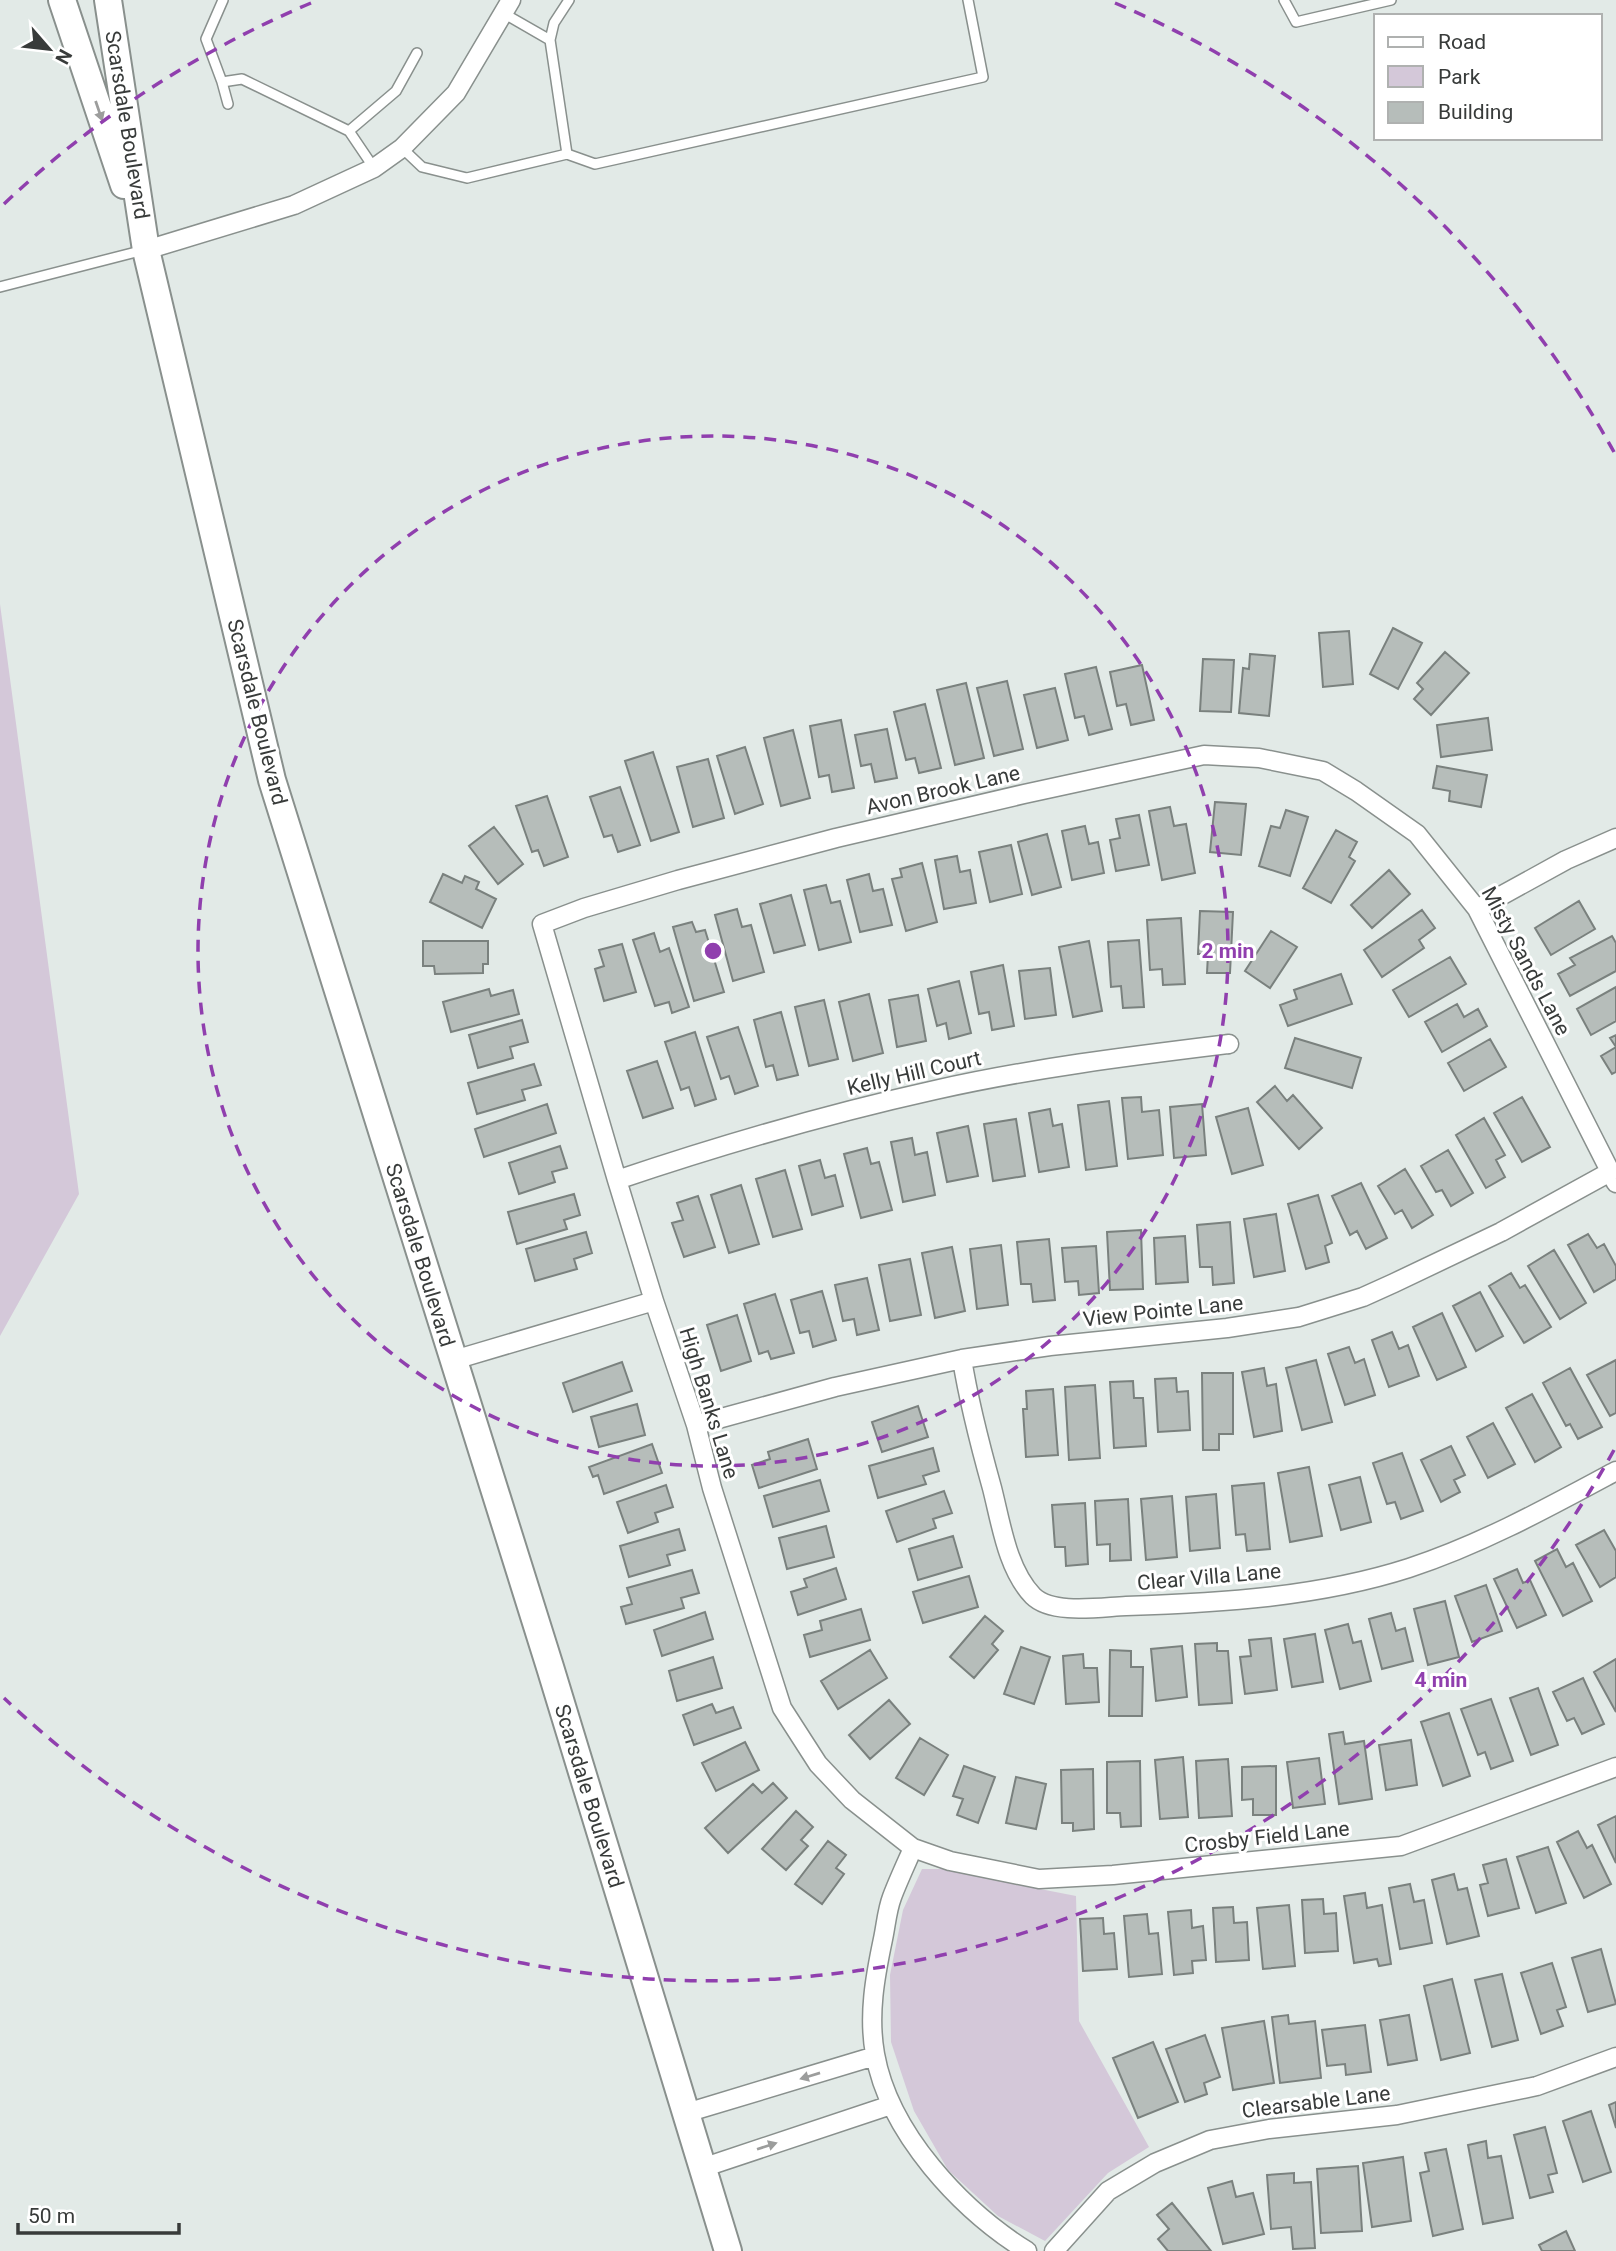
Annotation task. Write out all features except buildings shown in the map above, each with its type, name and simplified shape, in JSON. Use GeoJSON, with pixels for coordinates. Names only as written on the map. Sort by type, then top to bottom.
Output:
{"type":"FeatureCollection","features":[{"type":"Feature","properties":{"kind":"main road","name":"Scarsdale Boulevard"},"geometry":{"type":"LineString","coordinates":[[62,0],[146,250]]}},
{"type":"Feature","properties":{"kind":"main road","name":"Scarsdale Boulevard"},"geometry":{"type":"LineString","coordinates":[[108,0],[146,250],[272,780],[550,1667],[728,2251]]}},
{"type":"Feature","properties":{"kind":"street"},"geometry":{"type":"LineString","coordinates":[[146,250],[294,205],[374,168],[402,148],[456,93],[507,6]]}},
{"type":"Feature","properties":{"kind":"street","name":"Avon Brook Lane"},"geometry":{"type":"LineString","coordinates":[[542,924],[666,883],[823,842],[1204,755],[1259,758],[1323,771],[1356,791]]}},
{"type":"Feature","properties":{"kind":"street","name":"Misty Sands Lane"},"geometry":{"type":"LineString","coordinates":[[1356,791],[1417,834],[1477,909],[1613,1178]]}},
{"type":"Feature","properties":{"kind":"street"},"geometry":{"type":"LineString","coordinates":[[1477,909],[1566,860],[1616,838]]}},
{"type":"Feature","properties":{"kind":"street","name":"High Banks Lane"},"geometry":{"type":"LineString","coordinates":[[542,924],[654,1301],[696,1425],[712,1488],[782,1708],[818,1764],[852,1800],[913,1848]]}},
{"type":"Feature","properties":{"kind":"street","name":"Kelly Hill Court"},"geometry":{"type":"LineString","coordinates":[[617,1180],[778,1130],[936,1089],[1024,1072],[1229,1044]]}},
{"type":"Feature","properties":{"kind":"street","name":"View Pointe Lane"},"geometry":{"type":"LineString","coordinates":[[696,1425],[835,1387],[962,1359],[1299,1317],[1363,1297],[1613,1178]]}},
{"type":"Feature","properties":{"kind":"street"},"geometry":{"type":"LineString","coordinates":[[454,1360],[654,1301]]}},
{"type":"Feature","properties":{"kind":"street","name":"Clear Villa Lane"},"geometry":{"type":"LineString","coordinates":[[962,1359],[970,1408],[1001,1525],[1017,1572],[1035,1598],[1063,1609],[1258,1597],[1331,1587],[1409,1568],[1494,1535],[1616,1471]]}},
{"type":"Feature","properties":{"kind":"street","name":"Crosby Field Lane"},"geometry":{"type":"LineString","coordinates":[[913,1848],[950,1861],[1039,1879],[1114,1875],[1401,1846],[1616,1767]]}},
{"type":"Feature","properties":{"kind":"street"},"geometry":{"type":"LineString","coordinates":[[913,1848],[891,1900],[873,1987],[875,2056],[891,2105],[926,2161],[964,2203],[1003,2236],[1027,2251]]}},
{"type":"Feature","properties":{"kind":"street"},"geometry":{"type":"LineString","coordinates":[[686,2113],[875,2056]]}},
{"type":"Feature","properties":{"kind":"street","name":"Clearsable Lane"},"geometry":{"type":"LineString","coordinates":[[1054,2251],[1108,2191],[1155,2162],[1210,2140],[1269,2129],[1397,2115],[1536,2086],[1616,2057]]}},
{"type":"Feature","properties":{"kind":"street"},"geometry":{"type":"LineString","coordinates":[[702,2168],[891,2105]]}},
{"type":"Feature","properties":{"kind":"lane"},"geometry":{"type":"LineString","coordinates":[[223,0],[206,39],[228,104]]}},
{"type":"Feature","properties":{"kind":"lane"},"geometry":{"type":"LineString","coordinates":[[567,154],[550,40],[554,23],[569,0]]}},
{"type":"Feature","properties":{"kind":"lane"},"geometry":{"type":"LineString","coordinates":[[402,148],[422,167],[467,178],[567,154],[595,164],[984,77],[968,0]]}},
{"type":"Feature","properties":{"kind":"lane"},"geometry":{"type":"LineString","coordinates":[[1284,0],[1296,22],[1391,0]]}},
{"type":"Feature","properties":{"kind":"lane"},"geometry":{"type":"LineString","coordinates":[[507,6],[550,40]]}},
{"type":"Feature","properties":{"kind":"lane"},"geometry":{"type":"LineString","coordinates":[[349,131],[396,91],[417,53]]}},
{"type":"Feature","properties":{"kind":"lane"},"geometry":{"type":"LineString","coordinates":[[222,82],[242,79],[349,131],[374,168]]}},
{"type":"Feature","properties":{"kind":"lane"},"geometry":{"type":"LineString","coordinates":[[0,287],[146,250]]}},
{"type":"Feature","properties":{"kind":"green space"},"geometry":{"type":"Polygon","coordinates":[[[0,604],[79,1194],[0,1336],[0,604]]]}},
{"type":"Feature","properties":{"kind":"green space"},"geometry":{"type":"Polygon","coordinates":[[[922,1869],[983,1869],[1035,1888],[1076,1896],[1079,2021],[1149,2147],[1108,2173],[1045,2241],[998,2216],[948,2170],[914,2111],[891,2042],[890,1975],[903,1910],[922,1869]]]}}]}
